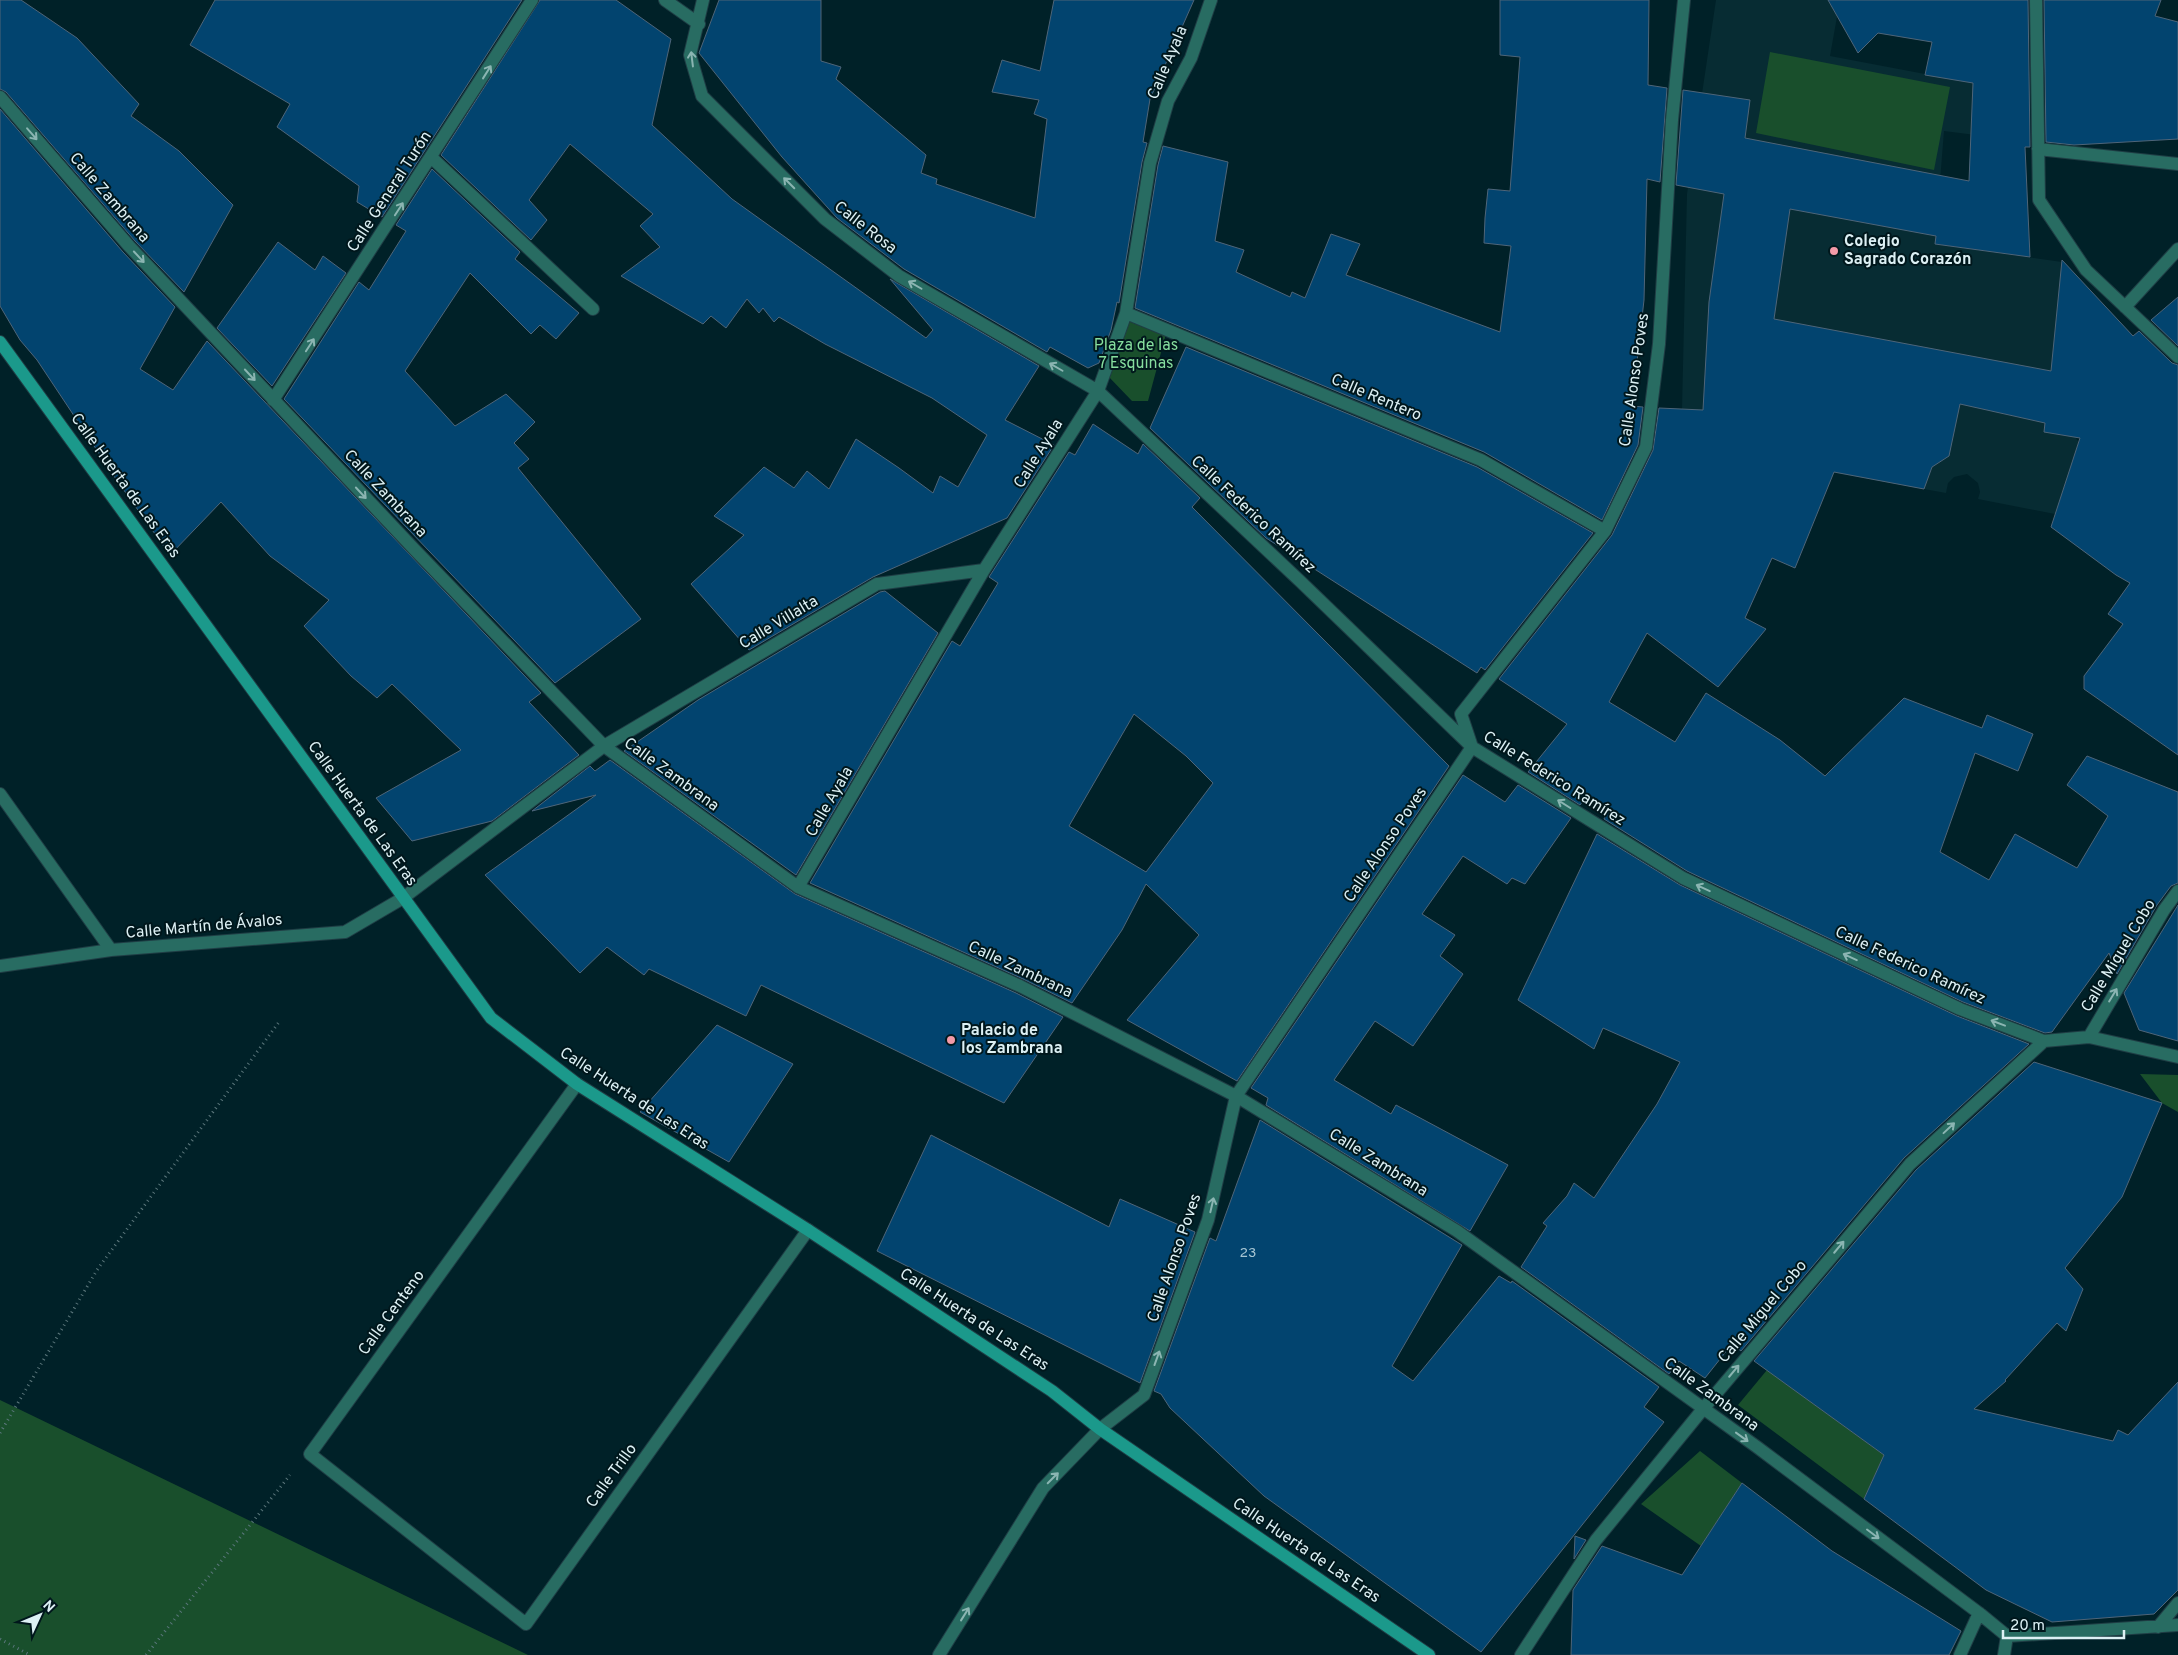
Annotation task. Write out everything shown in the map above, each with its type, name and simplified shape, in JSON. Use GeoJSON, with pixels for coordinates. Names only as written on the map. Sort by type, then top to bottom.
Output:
{"type":"FeatureCollection","features":[{"type":"Feature","properties":{"kind":"street","name":"Calle General Turón"},"geometry":{"type":"LineString","coordinates":[[274,400],[432,158],[532,0]]}},
{"type":"Feature","properties":{"kind":"street"},"geometry":{"type":"LineString","coordinates":[[665,0],[698,24]]}},
{"type":"Feature","properties":{"kind":"street","name":"Calle Rosa"},"geometry":{"type":"LineString","coordinates":[[703,0],[690,55],[702,96],[825,218],[899,276],[1098,391]]}},
{"type":"Feature","properties":{"kind":"street","name":"Calle Ayala"},"geometry":{"type":"LineString","coordinates":[[798,887],[984,570],[1098,391],[1126,313],[1150,163],[1168,101],[1191,58],[1211,0]]}},
{"type":"Feature","properties":{"kind":"street","name":"Calle Alonso Poves"},"geometry":{"type":"LineString","coordinates":[[939,1655],[1043,1488],[1100,1429],[1144,1395],[1208,1220],[1236,1096],[1472,747],[1462,714],[1605,531],[1646,447],[1659,344],[1672,120],[1684,0]]}},
{"type":"Feature","properties":{"kind":"street"},"geometry":{"type":"LineString","coordinates":[[2036,0],[2038,200],[2086,270],[2178,357]]}},
{"type":"Feature","properties":{"kind":"street","name":"Calle Zambrana"},"geometry":{"type":"LineString","coordinates":[[0,97],[129,246],[604,746],[798,887],[1020,986],[1236,1096],[1457,1231],[1980,1612],[2007,1636]]}},
{"type":"Feature","properties":{"kind":"street"},"geometry":{"type":"LineString","coordinates":[[2038,149],[2178,164]]}},
{"type":"Feature","properties":{"kind":"street"},"geometry":{"type":"LineString","coordinates":[[432,158],[593,309]]}},
{"type":"Feature","properties":{"kind":"street"},"geometry":{"type":"LineString","coordinates":[[2125,307],[2178,249]]}},
{"type":"Feature","properties":{"kind":"street","name":"Calle Rentero"},"geometry":{"type":"LineString","coordinates":[[1126,313],[1481,460],[1605,531]]}},
{"type":"Feature","properties":{"kind":"street","name":"Calle Huerta de Las Eras"},"geometry":{"type":"LineString","coordinates":[[0,342],[491,1018],[577,1084],[808,1230],[1052,1391],[1100,1429],[1429,1655]]}},
{"type":"Feature","properties":{"kind":"street","name":"Calle Federico Ramírez"},"geometry":{"type":"LineString","coordinates":[[1098,391],[1301,582],[1472,747],[1683,878],[1960,1009],[2044,1041],[2089,1037],[2178,1057]]}},
{"type":"Feature","properties":{"kind":"street","name":"Calle Villalta"},"geometry":{"type":"LineString","coordinates":[[403,898],[604,746],[877,584],[984,570]]}},
{"type":"Feature","properties":{"kind":"street"},"geometry":{"type":"LineString","coordinates":[[0,794],[111,950]]}},
{"type":"Feature","properties":{"kind":"street","name":"Calle Miguel Cobo"},"geometry":{"type":"LineString","coordinates":[[2089,1037],[2164,910],[2178,891]]}},
{"type":"Feature","properties":{"kind":"street","name":"Calle Martín de Ávalos"},"geometry":{"type":"LineString","coordinates":[[0,966],[111,950],[345,932],[403,898]]}},
{"type":"Feature","properties":{"kind":"street","name":"Calle Miguel Cobo"},"geometry":{"type":"LineString","coordinates":[[1521,1655],[1596,1540],[1703,1409],[1910,1164],[2044,1041]]}},
{"type":"Feature","properties":{"kind":"street","name":"Calle Centeno"},"geometry":{"type":"LineString","coordinates":[[413,1535],[310,1454],[577,1084]]}},
{"type":"Feature","properties":{"kind":"street","name":"Calle Trillo"},"geometry":{"type":"LineString","coordinates":[[413,1535],[526,1624],[808,1230]]}},
{"type":"Feature","properties":{"kind":"street"},"geometry":{"type":"LineString","coordinates":[[2158,1627],[2178,1603]]}},
{"type":"Feature","properties":{"kind":"street"},"geometry":{"type":"LineString","coordinates":[[1960,1655],[1980,1612]]}},
{"type":"Feature","properties":{"kind":"street"},"geometry":{"type":"LineString","coordinates":[[2004,1655],[2007,1636],[2178,1625]]}},
{"type":"Feature","properties":{"kind":"path"},"geometry":{"type":"LineString","coordinates":[[0,1433],[98,1270],[279,1022]]}},
{"type":"Feature","properties":{"kind":"path"},"geometry":{"type":"LineString","coordinates":[[146,1655],[290,1475]]}},
{"type":"Feature","properties":{"kind":"path"},"geometry":{"type":"LineString","coordinates":[[0,1639],[30,1655]]}},
{"type":"Feature","properties":{"kind":"shaded area","name":"Colegio Sagrado Corazón"},"geometry":{"type":"Polygon","coordinates":[[[1716,0],[1840,0],[1830,56],[2020,92],[2023,141],[1944,131],[1935,244],[2062,262],[2045,432],[2075,437],[2084,449],[2055,514],[1978,499],[1980,492],[1978,483],[1967,474],[1954,477],[1948,483],[1946,493],[1830,472],[1721,415],[1682,409],[1687,194],[1716,0]]]}},
{"type":"Feature","properties":{"kind":"green space"},"geometry":{"type":"Polygon","coordinates":[[[1770,52],[1950,87],[1934,170],[1756,133],[1770,52]]]}},
{"type":"Feature","properties":{"kind":"green space","name":"Plaza de las 7 Esquinas"},"geometry":{"type":"Polygon","coordinates":[[[1126,313],[1166,334],[1148,401],[1132,401],[1108,376],[1126,313]]]}},
{"type":"Feature","properties":{"kind":"green space"},"geometry":{"type":"Polygon","coordinates":[[[2140,1074],[2178,1075],[2178,1112],[2162,1103],[2140,1074]]]}},
{"type":"Feature","properties":{"kind":"green space"},"geometry":{"type":"Polygon","coordinates":[[[1767,1370],[1884,1455],[1864,1499],[1738,1405],[1767,1370]]]}},
{"type":"Feature","properties":{"kind":"green space"},"geometry":{"type":"Polygon","coordinates":[[[0,1400],[528,1655],[0,1655],[0,1400]]]}},
{"type":"Feature","properties":{"kind":"green space"},"geometry":{"type":"Polygon","coordinates":[[[1700,1451],[1742,1483],[1701,1546],[1641,1504],[1700,1451]]]}},
{"type":"Feature","properties":{"kind":"building"},"geometry":{"type":"Polygon","coordinates":[[[0,0],[21,0],[77,38],[139,104],[131,116],[179,151],[233,205],[184,292],[135,241],[6,92],[0,89],[0,0]]]}},
{"type":"Feature","properties":{"kind":"building"},"geometry":{"type":"Polygon","coordinates":[[[215,0],[522,0],[382,217],[357,202],[359,186],[277,127],[290,104],[190,45],[215,0]]]}},
{"type":"Feature","properties":{"kind":"building"},"geometry":{"type":"Polygon","coordinates":[[[540,0],[616,0],[671,39],[652,125],[732,199],[926,338],[933,330],[890,279],[1039,366],[1005,420],[1054,445],[1007,518],[873,577],[749,650],[691,584],[744,535],[714,516],[764,467],[794,488],[807,471],[829,489],[856,439],[933,493],[940,476],[958,487],[987,435],[932,398],[825,344],[779,317],[774,322],[763,308],[759,313],[747,299],[726,328],[711,316],[703,324],[621,276],[660,247],[640,226],[653,214],[570,144],[529,200],[547,220],[531,240],[441,155],[540,0]]]}},
{"type":"Feature","properties":{"kind":"building"},"geometry":{"type":"Polygon","coordinates":[[[719,0],[821,0],[821,61],[841,67],[836,79],[926,155],[921,173],[937,179],[936,184],[1035,218],[1047,119],[1034,114],[1039,100],[992,92],[1002,60],[1040,71],[1054,0],[1194,0],[1150,99],[1143,142],[1147,143],[1142,162],[1119,303],[1117,302],[1111,330],[1099,363],[1088,368],[1050,347],[1047,352],[904,269],[837,218],[782,157],[699,53],[719,0]]]}},
{"type":"Feature","properties":{"kind":"building"},"geometry":{"type":"Polygon","coordinates":[[[1500,0],[1649,0],[1648,85],[1667,88],[1660,182],[1647,179],[1644,300],[1632,406],[1643,407],[1638,445],[1602,520],[1484,452],[1135,308],[1158,165],[1163,146],[1228,162],[1215,241],[1244,250],[1236,272],[1290,297],[1292,292],[1305,298],[1331,234],[1360,244],[1346,275],[1500,332],[1511,246],[1484,243],[1485,218],[1488,189],[1510,191],[1520,57],[1500,55],[1500,0]]]}},
{"type":"Feature","properties":{"kind":"building"},"geometry":{"type":"Polygon","coordinates":[[[1828,0],[2028,0],[2030,147],[2025,147],[2030,257],[1935,244],[1936,236],[1790,209],[1774,319],[2051,371],[2062,260],[2133,336],[2139,331],[2172,363],[2178,365],[2178,755],[2084,689],[2084,676],[2123,624],[2108,614],[2130,583],[2116,575],[2051,527],[2080,438],[2044,432],[2045,423],[1960,404],[1949,456],[1932,467],[1924,489],[1834,472],[1795,568],[1772,558],[1745,618],[1766,629],[1718,687],[1647,633],[1609,702],[1675,742],[1706,693],[1780,740],[1825,776],[1904,698],[1982,728],[1987,715],[2033,734],[2018,771],[1975,753],[1940,852],[1989,880],[2015,834],[2077,868],[2108,816],[2067,785],[2087,756],[2178,792],[2178,883],[2171,886],[2157,905],[2117,974],[2109,953],[2052,1032],[2045,1033],[1963,1002],[1687,871],[1604,819],[1608,810],[1586,797],[1580,805],[1528,772],[1567,724],[1499,679],[1612,535],[1653,450],[1659,408],[1703,410],[1709,302],[1724,194],[1676,185],[1683,90],[1750,100],[1745,138],[1969,181],[1973,83],[1925,75],[1932,42],[1878,33],[1858,53],[1828,0]]]}},
{"type":"Feature","properties":{"kind":"building"},"geometry":{"type":"Polygon","coordinates":[[[2044,0],[2161,0],[2155,16],[2178,22],[2178,139],[2074,145],[2046,142],[2044,0]]]}},
{"type":"Feature","properties":{"kind":"building"},"geometry":{"type":"Polygon","coordinates":[[[0,109],[123,252],[175,307],[140,369],[173,390],[207,341],[541,693],[529,702],[579,755],[492,821],[412,841],[376,798],[461,750],[392,684],[377,698],[351,676],[304,626],[329,600],[270,556],[221,502],[170,555],[118,482],[37,360],[20,340],[0,306],[0,109]]]}},
{"type":"Feature","properties":{"kind":"building"},"geometry":{"type":"Polygon","coordinates":[[[432,169],[520,252],[515,259],[579,313],[556,339],[540,325],[531,334],[470,273],[405,371],[455,426],[506,394],[535,422],[514,443],[529,459],[518,468],[641,619],[555,683],[284,399],[359,282],[369,290],[406,231],[396,225],[432,169]]]}},
{"type":"Feature","properties":{"kind":"building"},"geometry":{"type":"Polygon","coordinates":[[[278,242],[315,270],[323,256],[346,273],[272,386],[217,328],[278,242]]]}},
{"type":"Feature","properties":{"kind":"building"},"geometry":{"type":"Polygon","coordinates":[[[2178,297],[2178,346],[2151,320],[2178,297]]]}},
{"type":"Feature","properties":{"kind":"building"},"geometry":{"type":"Polygon","coordinates":[[[1186,347],[1477,467],[1593,533],[1485,670],[1481,667],[1477,673],[1266,538],[1150,428],[1186,347]]]}},
{"type":"Feature","properties":{"kind":"building"},"geometry":{"type":"Polygon","coordinates":[[[1093,424],[1138,454],[1143,444],[1200,498],[1192,507],[1449,766],[1237,1081],[1127,1020],[1199,935],[1146,884],[1122,930],[1072,1003],[810,883],[952,641],[960,646],[998,583],[989,577],[1069,452],[1075,455],[1093,424]],[[1134,714],[1069,826],[1146,872],[1213,783],[1186,756],[1134,714]]]}},
{"type":"Feature","properties":{"kind":"building"},"geometry":{"type":"Polygon","coordinates":[[[885,591],[938,633],[796,875],[624,751],[698,700],[880,592],[885,591]]]}},
{"type":"Feature","properties":{"kind":"building"},"geometry":{"type":"Polygon","coordinates":[[[610,760],[795,894],[1016,993],[1063,1017],[1004,1103],[761,985],[746,1016],[649,969],[644,975],[607,947],[580,973],[485,875],[596,795],[532,811],[590,766],[595,771],[610,760]]]}},
{"type":"Feature","properties":{"kind":"building"},"geometry":{"type":"Polygon","coordinates":[[[1463,775],[1505,802],[1518,785],[1571,818],[1525,884],[1512,878],[1507,884],[1463,856],[1422,914],[1455,935],[1440,956],[1463,974],[1413,1046],[1375,1021],[1334,1080],[1391,1114],[1396,1105],[1508,1165],[1470,1231],[1266,1105],[1268,1098],[1251,1088],[1463,775]]]}},
{"type":"Feature","properties":{"kind":"building"},"geometry":{"type":"Polygon","coordinates":[[[1597,834],[1680,885],[1957,1016],[2029,1044],[1904,1158],[1741,1351],[1732,1344],[1705,1378],[1679,1361],[1669,1374],[1521,1267],[1547,1226],[1543,1223],[1567,1196],[1574,1183],[1594,1198],[1657,1104],[1680,1062],[1603,1028],[1594,1049],[1518,1000],[1597,834]]]}},
{"type":"Feature","properties":{"kind":"building"},"geometry":{"type":"Polygon","coordinates":[[[2178,905],[2178,1041],[2139,1030],[2124,993],[2178,905]]]}},
{"type":"Feature","properties":{"kind":"building"},"geometry":{"type":"Polygon","coordinates":[[[717,1025],[793,1064],[729,1162],[640,1112],[717,1025]]]}},
{"type":"Feature","properties":{"kind":"building"},"geometry":{"type":"Polygon","coordinates":[[[2034,1062],[2162,1103],[2122,1197],[2065,1268],[2083,1289],[2066,1331],[2057,1323],[2006,1381],[1974,1409],[2113,1441],[2118,1430],[2128,1435],[2178,1382],[2178,1590],[2154,1614],[2052,1622],[1986,1590],[1864,1499],[1884,1455],[1754,1361],[1916,1170],[2034,1062]]]}},
{"type":"Feature","properties":{"kind":"building"},"geometry":{"type":"Polygon","coordinates":[[[1260,1120],[1462,1245],[1392,1366],[1413,1381],[1499,1276],[1511,1283],[1512,1281],[1659,1387],[1644,1407],[1664,1422],[1481,1652],[1264,1496],[1170,1408],[1161,1394],[1154,1391],[1210,1238],[1216,1241],[1260,1120]]]}},
{"type":"Feature","properties":{"kind":"building"},"geometry":{"type":"Polygon","coordinates":[[[931,1135],[1109,1227],[1120,1199],[1195,1232],[1140,1383],[877,1251],[931,1135]]]}},
{"type":"Feature","properties":{"kind":"building"},"geometry":{"type":"Polygon","coordinates":[[[1742,1483],[1832,1551],[1961,1631],[1949,1655],[1571,1655],[1573,1590],[1602,1546],[1682,1575],[1742,1483]]]}},
{"type":"Feature","properties":{"kind":"building"},"geometry":{"type":"Polygon","coordinates":[[[1575,1536],[1586,1540],[1574,1559],[1575,1536]]]}},
{"type":"Feature","properties":{"kind":"place","name":"Colegio Sagrado Corazón"},"geometry":{"type":"Point","coordinates":[1834,251]}},
{"type":"Feature","properties":{"kind":"place","name":"Palacio de los Zambrana"},"geometry":{"type":"Point","coordinates":[951,1040]}}]}
